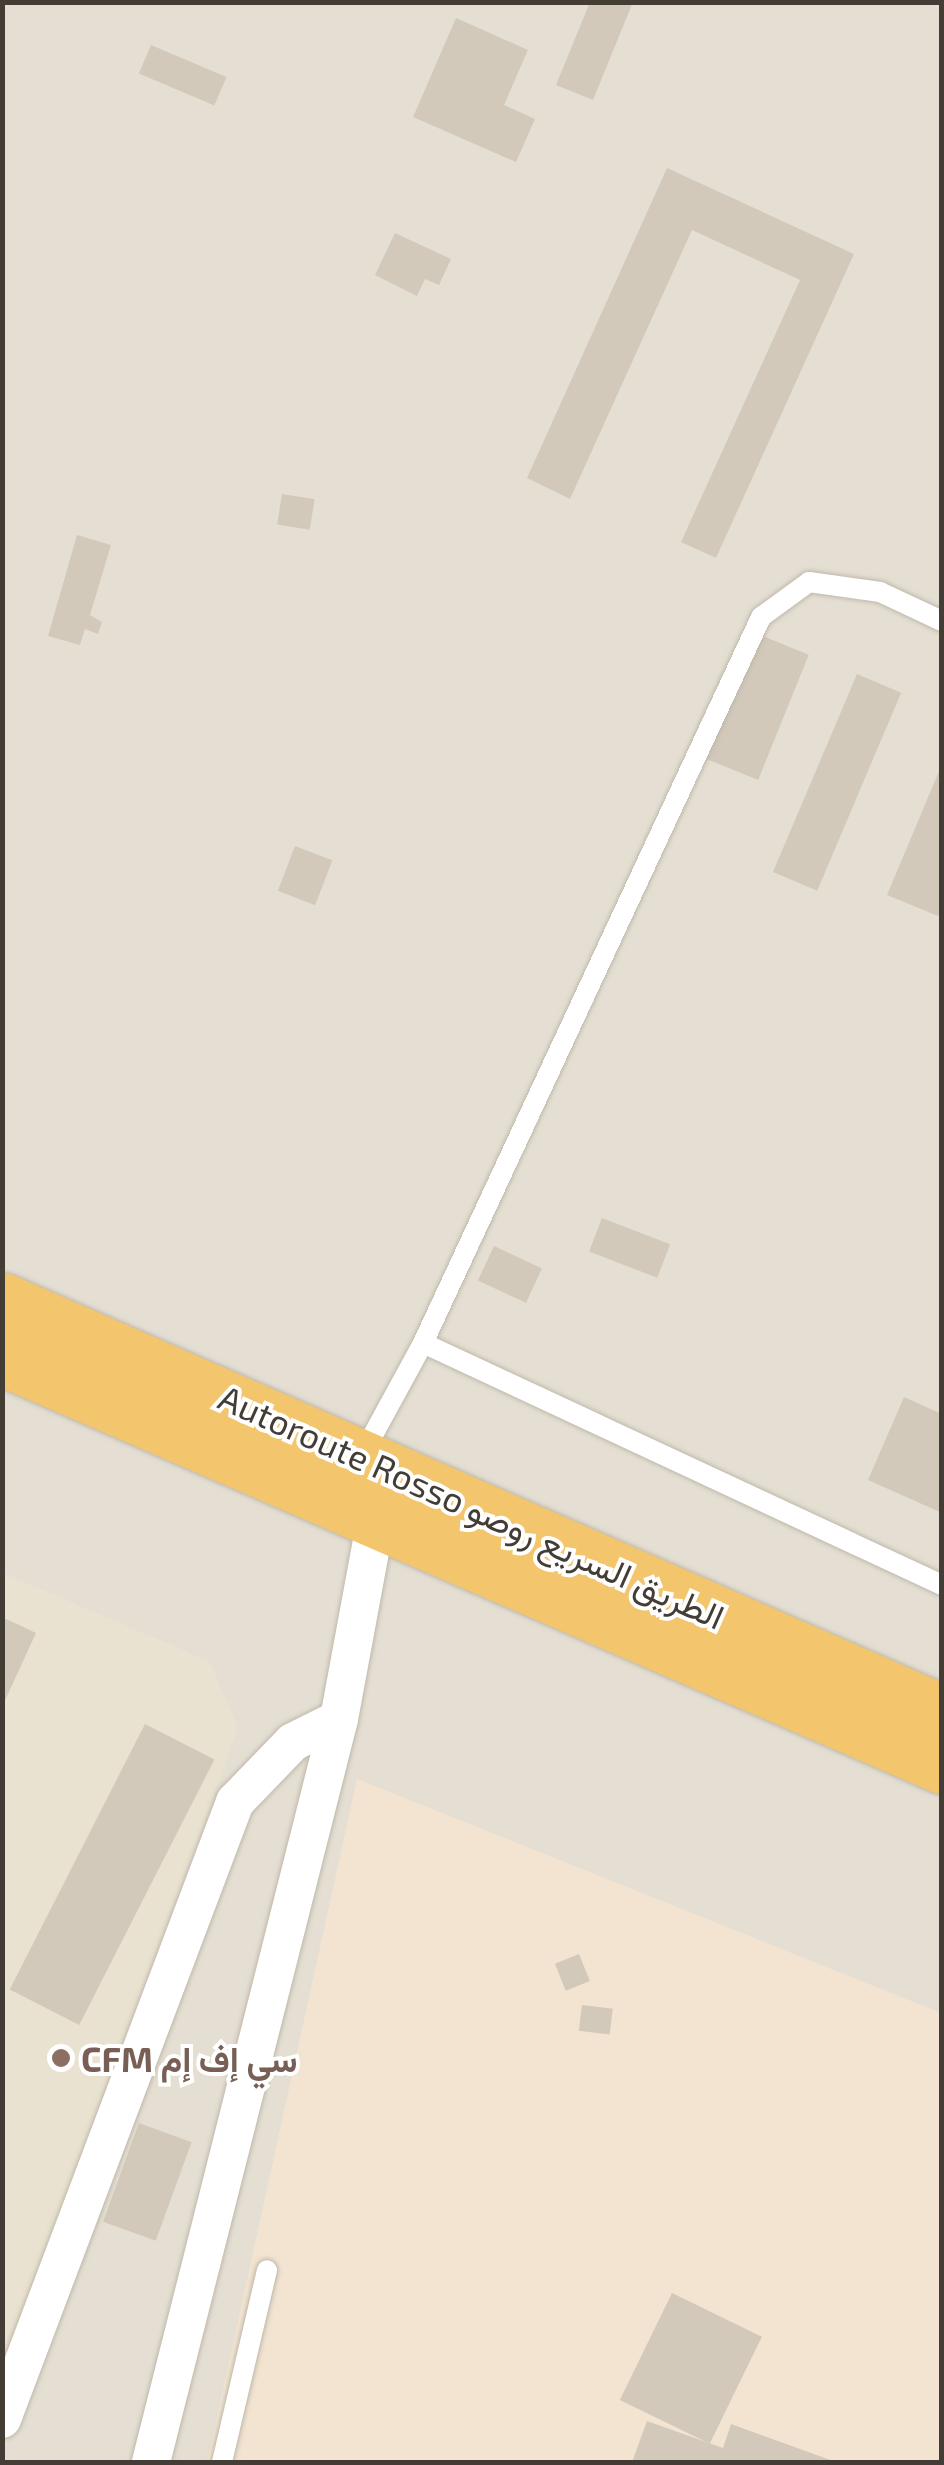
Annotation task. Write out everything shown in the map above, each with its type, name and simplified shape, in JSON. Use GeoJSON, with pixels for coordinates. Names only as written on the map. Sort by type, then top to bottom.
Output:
{"type":"FeatureCollection","features":[{"type":"Feature","properties":{"kind":"highway","name":"Autoroute Rosso الطريق السريع روصو"},"geometry":{"type":"LineString","coordinates":[[2,1300],[942,1712]]}},
{"type":"Feature","properties":{"kind":"highway","name":"Autoroute Rosso الطريق السريع روصو"},"geometry":{"type":"LineString","coordinates":[[2,1358],[375,1524],[942,1766]]}},
{"type":"Feature","properties":{"kind":"street"},"geometry":{"type":"LineString","coordinates":[[151,2462],[339,1719],[375,1524]]}},
{"type":"Feature","properties":{"kind":"street"},"geometry":{"type":"LineString","coordinates":[[2,2420],[235,1802],[292,1742],[339,1719]]}},
{"type":"Feature","properties":{"kind":"lane"},"geometry":{"type":"LineString","coordinates":[[361,1457],[423,1343],[760,616],[809,582],[880,592],[942,621]]}},
{"type":"Feature","properties":{"kind":"lane"},"geometry":{"type":"LineString","coordinates":[[423,1343],[942,1585]]}},
{"type":"Feature","properties":{"kind":"lane"},"geometry":{"type":"LineString","coordinates":[[222,2462],[267,2270]]}},
{"type":"Feature","properties":{"kind":"shaded area"},"geometry":{"type":"Polygon","coordinates":[[[3,3],[941,3],[941,2462],[3,2462],[3,3]]]}},
{"type":"Feature","properties":{"kind":"shaded area","name":"CFM سي إف إم"},"geometry":{"type":"Polygon","coordinates":[[[3,1573],[209,1661],[238,1727],[3,2388],[3,1573]]]}},
{"type":"Feature","properties":{"kind":"shaded area"},"geometry":{"type":"Polygon","coordinates":[[[357,1779],[941,2013],[941,2462],[207,2462],[357,1779]]]}},
{"type":"Feature","properties":{"kind":"building"},"geometry":{"type":"Polygon","coordinates":[[[590,2],[633,2],[593,100],[556,85],[590,2]]]}},
{"type":"Feature","properties":{"kind":"building"},"geometry":{"type":"Polygon","coordinates":[[[456,18],[528,50],[504,105],[535,119],[516,162],[413,117],[456,18]]]}},
{"type":"Feature","properties":{"kind":"building"},"geometry":{"type":"Polygon","coordinates":[[[151,45],[226,77],[214,106],[139,74],[151,45]]]}},
{"type":"Feature","properties":{"kind":"building"},"geometry":{"type":"Polygon","coordinates":[[[667,168],[854,254],[716,558],[681,542],[800,280],[692,230],[570,499],[527,478],[667,168]]]}},
{"type":"Feature","properties":{"kind":"building"},"geometry":{"type":"Polygon","coordinates":[[[395,233],[451,259],[439,285],[425,279],[417,296],[375,275],[395,233]]]}},
{"type":"Feature","properties":{"kind":"building"},"geometry":{"type":"Polygon","coordinates":[[[282,494],[315,499],[310,530],[277,525],[282,494]]]}},
{"type":"Feature","properties":{"kind":"building"},"geometry":{"type":"Polygon","coordinates":[[[77,535],[111,545],[90,615],[102,622],[98,634],[85,629],[80,645],[48,636],[77,535]]]}},
{"type":"Feature","properties":{"kind":"building"},"geometry":{"type":"Polygon","coordinates":[[[755,633],[809,655],[758,780],[704,758],[755,633]]]}},
{"type":"Feature","properties":{"kind":"building"},"geometry":{"type":"Polygon","coordinates":[[[857,674],[901,693],[817,891],[773,872],[857,674]]]}},
{"type":"Feature","properties":{"kind":"building"},"geometry":{"type":"Polygon","coordinates":[[[942,764],[942,909],[938,916],[887,895],[942,764]]]}},
{"type":"Feature","properties":{"kind":"building"},"geometry":{"type":"Polygon","coordinates":[[[295,846],[332,860],[315,905],[278,891],[295,846]]]}},
{"type":"Feature","properties":{"kind":"building"},"geometry":{"type":"Polygon","coordinates":[[[602,1218],[670,1244],[657,1278],[589,1252],[602,1218]]]}},
{"type":"Feature","properties":{"kind":"building"},"geometry":{"type":"Polygon","coordinates":[[[494,1246],[542,1268],[526,1303],[478,1280],[494,1246]]]}},
{"type":"Feature","properties":{"kind":"building"},"geometry":{"type":"Polygon","coordinates":[[[904,1397],[942,1414],[942,1513],[868,1480],[904,1397]]]}},
{"type":"Feature","properties":{"kind":"building"},"geometry":{"type":"Polygon","coordinates":[[[2,1617],[36,1633],[2,1707],[2,1617]]]}},
{"type":"Feature","properties":{"kind":"building"},"geometry":{"type":"Polygon","coordinates":[[[145,1724],[214,1759],[79,2025],[10,1990],[145,1724]]]}},
{"type":"Feature","properties":{"kind":"building"},"geometry":{"type":"Polygon","coordinates":[[[579,1954],[590,1981],[566,1991],[555,1964],[579,1954]]]}},
{"type":"Feature","properties":{"kind":"building"},"geometry":{"type":"Polygon","coordinates":[[[582,2005],[613,2009],[610,2035],[579,2031],[582,2005]]]}},
{"type":"Feature","properties":{"kind":"building"},"geometry":{"type":"Polygon","coordinates":[[[139,2123],[192,2142],[156,2241],[103,2222],[139,2123]]]}},
{"type":"Feature","properties":{"kind":"building"},"geometry":{"type":"Polygon","coordinates":[[[672,2293],[762,2337],[710,2444],[620,2400],[672,2293]]]}},
{"type":"Feature","properties":{"kind":"building"},"geometry":{"type":"Polygon","coordinates":[[[647,2421],[723,2448],[731,2424],[836,2462],[632,2462],[647,2421]]]}},
{"type":"Feature","properties":{"kind":"place","name":"CFM سي إف إم"},"geometry":{"type":"Point","coordinates":[61,2058]}}]}
